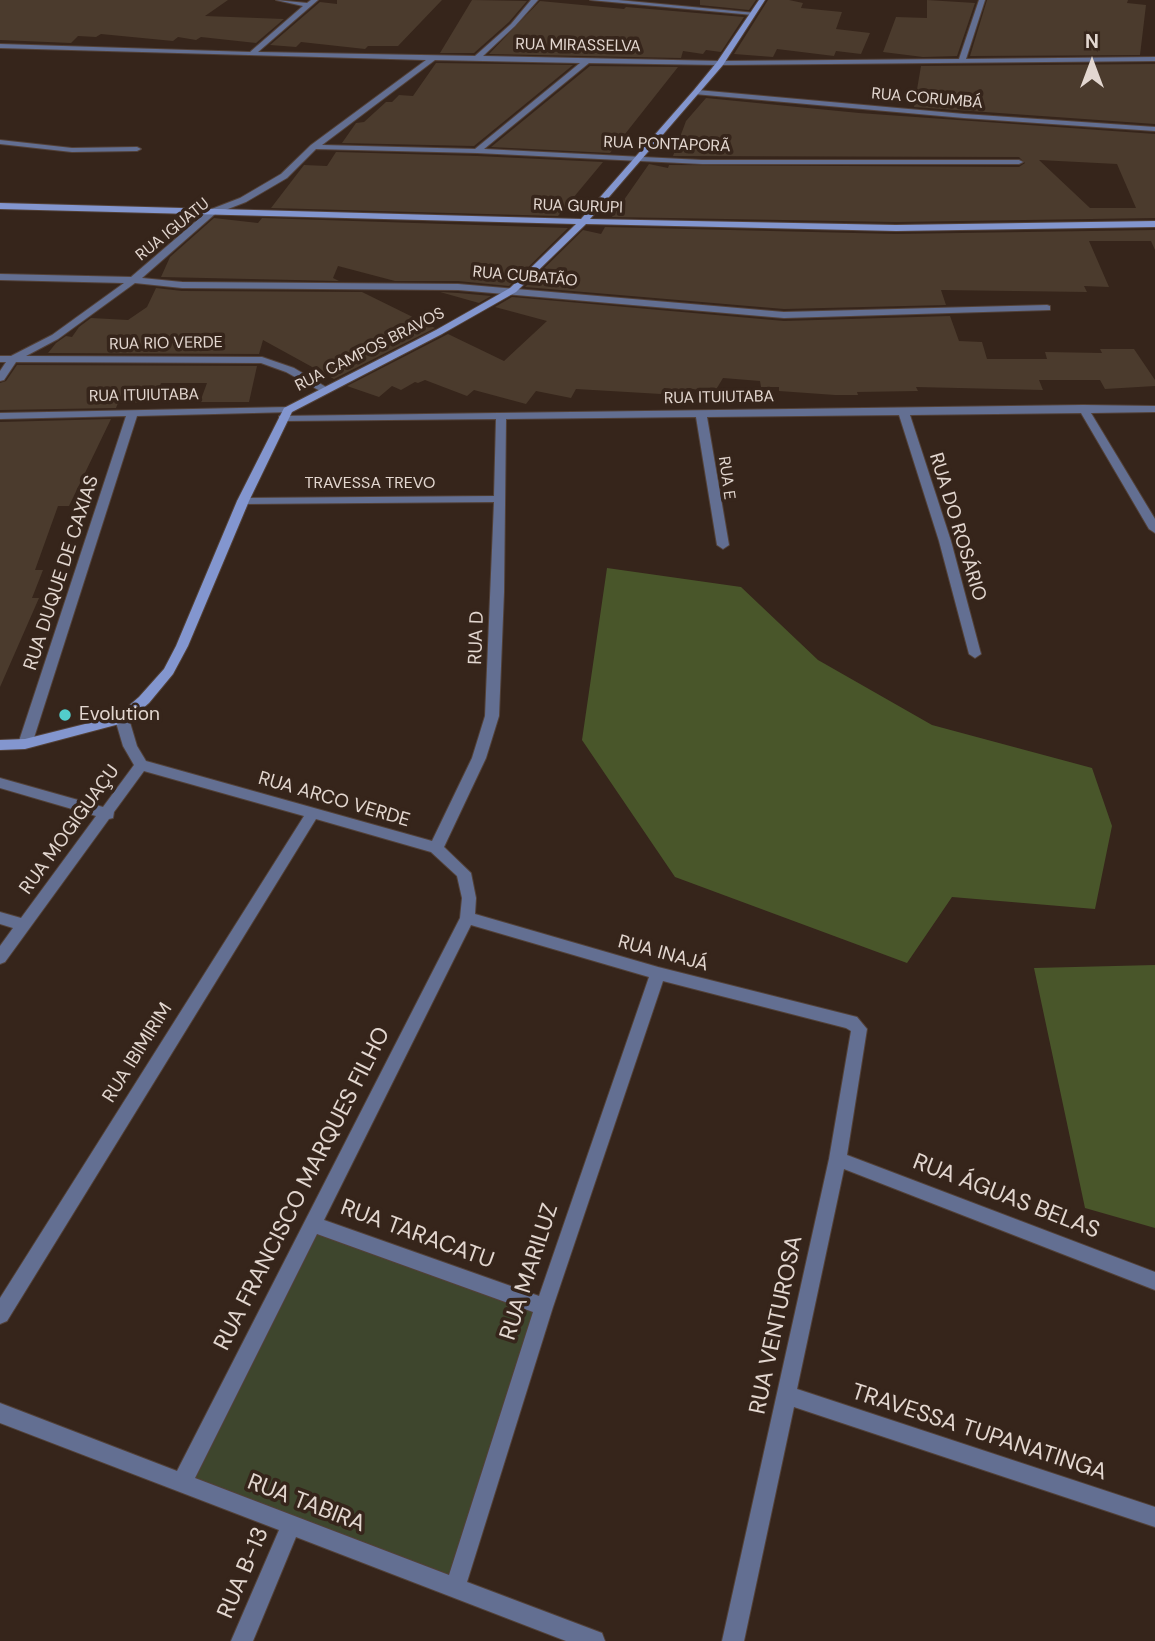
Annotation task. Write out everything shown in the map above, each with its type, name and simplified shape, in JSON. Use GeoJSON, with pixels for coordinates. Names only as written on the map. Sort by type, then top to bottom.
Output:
{"type":"FeatureCollection","features":[{"type":"Feature","properties":{"kind":"street"},"geometry":{"type":"LineString","coordinates":[[279,0],[312,2]]}},
{"type":"Feature","properties":{"kind":"street"},"geometry":{"type":"LineString","coordinates":[[477,58],[513,25],[535,0]]}},
{"type":"Feature","properties":{"kind":"street"},"geometry":{"type":"LineString","coordinates":[[593,0],[754,13]]}},
{"type":"Feature","properties":{"kind":"street","name":"RUA CAMPOS BRAVOS"},"geometry":{"type":"LineString","coordinates":[[0,745],[24,744],[122,719],[159,685],[169,671],[243,501],[286,414],[513,290],[583,222],[698,92],[762,0]]}},
{"type":"Feature","properties":{"kind":"street"},"geometry":{"type":"LineString","coordinates":[[962,60],[982,0]]}},
{"type":"Feature","properties":{"kind":"street"},"geometry":{"type":"LineString","coordinates":[[251,54],[312,2]]}},
{"type":"Feature","properties":{"kind":"street","name":"RUA MIRASSELVA"},"geometry":{"type":"LineString","coordinates":[[0,46],[720,64],[1155,59]]}},
{"type":"Feature","properties":{"kind":"street","name":"RUA IGUATU"},"geometry":{"type":"LineString","coordinates":[[0,378],[13,359],[47,342],[133,280],[212,212],[243,200],[284,176],[314,147],[434,57]]}},
{"type":"Feature","properties":{"kind":"street"},"geometry":{"type":"LineString","coordinates":[[477,151],[588,60]]}},
{"type":"Feature","properties":{"kind":"street","name":"RUA CORUMBÁ"},"geometry":{"type":"LineString","coordinates":[[698,92],[964,117],[1155,129]]}},
{"type":"Feature","properties":{"kind":"street"},"geometry":{"type":"LineString","coordinates":[[0,142],[72,150],[137,149]]}},
{"type":"Feature","properties":{"kind":"street","name":"RUA PONTAPORÃ"},"geometry":{"type":"LineString","coordinates":[[314,147],[477,151],[637,160],[1019,162]]}},
{"type":"Feature","properties":{"kind":"street","name":"RUA GURUPI"},"geometry":{"type":"LineString","coordinates":[[0,206],[896,228],[1155,224]]}},
{"type":"Feature","properties":{"kind":"street","name":"RUA CUBATÃO"},"geometry":{"type":"LineString","coordinates":[[0,276],[133,280],[182,285],[402,284],[513,290],[685,309],[783,316],[1047,308]]}},
{"type":"Feature","properties":{"kind":"street","name":"RUA RIO VERDE"},"geometry":{"type":"LineString","coordinates":[[0,359],[262,360],[290,370],[326,390]]}},
{"type":"Feature","properties":{"kind":"street"},"geometry":{"type":"LineString","coordinates":[[1083,408],[1155,529]]}},
{"type":"Feature","properties":{"kind":"street","name":"RUA ITUIUTABA"},"geometry":{"type":"LineString","coordinates":[[0,416],[133,412],[501,418],[903,410],[1155,409]]}},
{"type":"Feature","properties":{"kind":"street","name":"RUA DO ROSÁRIO"},"geometry":{"type":"LineString","coordinates":[[903,410],[945,541],[975,654]]}},
{"type":"Feature","properties":{"kind":"street","name":"RUA DUQUE DE CAXIAS"},"geometry":{"type":"LineString","coordinates":[[24,744],[133,412]]}},
{"type":"Feature","properties":{"kind":"street","name":"RUA E"},"geometry":{"type":"LineString","coordinates":[[701,415],[723,545]]}},
{"type":"Feature","properties":{"kind":"street","name":"RUA D"},"geometry":{"type":"LineString","coordinates":[[436,848],[479,758],[492,716],[498,593],[501,418]]}},
{"type":"Feature","properties":{"kind":"street","name":"TRAVESSA TREVO"},"geometry":{"type":"LineString","coordinates":[[243,501],[498,499]]}},
{"type":"Feature","properties":{"kind":"street","name":"RUA MOGIGUAÇU"},"geometry":{"type":"LineString","coordinates":[[0,958],[108,814],[141,765],[130,746],[122,719]]}},
{"type":"Feature","properties":{"kind":"street","name":"RUA ARCO VERDE"},"geometry":{"type":"LineString","coordinates":[[141,765],[436,848],[464,873],[469,898],[467,918]]}},
{"type":"Feature","properties":{"kind":"street"},"geometry":{"type":"LineString","coordinates":[[0,783],[108,814]]}},
{"type":"Feature","properties":{"kind":"street","name":"RUA IBIMIRIM"},"geometry":{"type":"LineString","coordinates":[[0,1315],[312,814]]}},
{"type":"Feature","properties":{"kind":"street"},"geometry":{"type":"LineString","coordinates":[[0,918],[23,925]]}},
{"type":"Feature","properties":{"kind":"street","name":"RUA INAJÁ"},"geometry":{"type":"LineString","coordinates":[[467,918],[658,973],[851,1022]]}},
{"type":"Feature","properties":{"kind":"street","name":"RUA FRANCISCO MARQUES FILHO"},"geometry":{"type":"LineString","coordinates":[[181,1483],[467,918]]}},
{"type":"Feature","properties":{"kind":"street","name":"RUA MARILUZ"},"geometry":{"type":"LineString","coordinates":[[455,1587],[544,1307],[658,973]]}},
{"type":"Feature","properties":{"kind":"street","name":"RUA VENTUROSA"},"geometry":{"type":"LineString","coordinates":[[733,1641],[838,1159],[859,1034],[856,1025],[851,1022]]}},
{"type":"Feature","properties":{"kind":"street","name":"RUA ÁGUAS BELAS"},"geometry":{"type":"LineString","coordinates":[[838,1159],[1155,1282]]}},
{"type":"Feature","properties":{"kind":"street","name":"RUA TARACATU"},"geometry":{"type":"LineString","coordinates":[[313,1224],[544,1307]]}},
{"type":"Feature","properties":{"kind":"street","name":"TRAVESSA TUPANATINGA"},"geometry":{"type":"LineString","coordinates":[[787,1395],[1155,1517]]}},
{"type":"Feature","properties":{"kind":"street","name":"RUA TABIRA"},"geometry":{"type":"LineString","coordinates":[[0,1413],[594,1641]]}},
{"type":"Feature","properties":{"kind":"street","name":"RUA B-13"},"geometry":{"type":"LineString","coordinates":[[242,1641],[291,1525]]}},
{"type":"Feature","properties":{"kind":"green space"},"geometry":{"type":"Polygon","coordinates":[[[607,568],[741,587],[818,660],[932,725],[1092,768],[1112,826],[1095,909],[952,897],[907,963],[675,877],[582,740],[607,568]]]}},
{"type":"Feature","properties":{"kind":"green space"},"geometry":{"type":"Polygon","coordinates":[[[1155,965],[1155,1228],[1085,1208],[1034,968],[1155,965]]]}},
{"type":"Feature","properties":{"kind":"green space"},"geometry":{"type":"Polygon","coordinates":[[[313,1224],[544,1307],[455,1587],[182,1483],[313,1224]]]}},
{"type":"Feature","properties":{"kind":"building"},"geometry":{"type":"Polygon","coordinates":[[[0,0],[228,0],[205,16],[284,19],[256,43],[201,37],[196,40],[178,37],[173,41],[101,34],[96,37],[78,36],[71,43],[0,40],[0,0]]]}},
{"type":"Feature","properties":{"kind":"building"},"geometry":{"type":"Polygon","coordinates":[[[337,0],[442,0],[398,46],[368,46],[365,49],[301,42],[296,47],[270,45],[320,2],[337,4],[337,0]]]}},
{"type":"Feature","properties":{"kind":"building"},"geometry":{"type":"Polygon","coordinates":[[[472,0],[527,1],[509,22],[474,53],[440,53],[472,0]]]}},
{"type":"Feature","properties":{"kind":"building"},"geometry":{"type":"Polygon","coordinates":[[[700,0],[756,0],[749,10],[700,5],[700,0]]]}},
{"type":"Feature","properties":{"kind":"building"},"geometry":{"type":"Polygon","coordinates":[[[768,0],[789,0],[803,3],[801,8],[842,12],[836,29],[870,33],[861,54],[836,51],[834,56],[777,49],[773,57],[734,54],[768,0]]]}},
{"type":"Feature","properties":{"kind":"building"},"geometry":{"type":"Polygon","coordinates":[[[927,0],[975,3],[957,56],[923,57],[883,52],[896,17],[927,18],[927,0]]]}},
{"type":"Feature","properties":{"kind":"building"},"geometry":{"type":"Polygon","coordinates":[[[987,0],[1128,0],[1127,3],[1146,5],[1140,55],[970,56],[987,0]]]}},
{"type":"Feature","properties":{"kind":"building"},"geometry":{"type":"Polygon","coordinates":[[[540,1],[744,17],[721,52],[706,50],[703,54],[683,51],[681,58],[489,54],[540,1]]]}},
{"type":"Feature","properties":{"kind":"building"},"geometry":{"type":"Polygon","coordinates":[[[436,63],[573,65],[474,146],[342,143],[356,123],[364,122],[386,102],[392,102],[399,95],[413,96],[436,63]]]}},
{"type":"Feature","properties":{"kind":"building"},"geometry":{"type":"Polygon","coordinates":[[[1155,64],[1155,124],[914,107],[921,66],[1155,64]]]}},
{"type":"Feature","properties":{"kind":"building"},"geometry":{"type":"Polygon","coordinates":[[[590,66],[678,67],[610,153],[491,147],[590,66]]]}},
{"type":"Feature","properties":{"kind":"building"},"geometry":{"type":"Polygon","coordinates":[[[706,98],[859,113],[1155,134],[1155,218],[896,222],[612,217],[649,164],[668,168],[669,165],[1019,167],[1025,163],[1019,157],[673,156],[686,121],[706,98]],[[1039,160],[1090,208],[1136,208],[1117,164],[1039,160]]]}},
{"type":"Feature","properties":{"kind":"building"},"geometry":{"type":"Polygon","coordinates":[[[336,152],[603,162],[558,216],[271,208],[304,165],[327,166],[336,152]]]}},
{"type":"Feature","properties":{"kind":"building"},"geometry":{"type":"Polygon","coordinates":[[[214,218],[258,223],[262,218],[568,228],[509,286],[458,281],[395,281],[338,266],[333,278],[339,281],[161,277],[170,257],[214,218]]]}},
{"type":"Feature","properties":{"kind":"building"},"geometry":{"type":"Polygon","coordinates":[[[605,227],[896,234],[1155,230],[1155,250],[1151,241],[1089,241],[1109,287],[1084,286],[1087,292],[941,290],[946,305],[784,309],[525,287],[583,230],[601,234],[605,227]]]}},
{"type":"Feature","properties":{"kind":"building"},"geometry":{"type":"Polygon","coordinates":[[[156,288],[182,291],[362,292],[435,328],[334,379],[263,340],[259,354],[48,353],[66,336],[72,337],[79,327],[91,318],[128,320],[147,307],[156,288]]]}},
{"type":"Feature","properties":{"kind":"building"},"geometry":{"type":"Polygon","coordinates":[[[440,292],[458,293],[491,296],[479,303],[440,292]]]}},
{"type":"Feature","properties":{"kind":"building"},"geometry":{"type":"Polygon","coordinates":[[[512,297],[784,321],[950,316],[959,341],[982,342],[987,359],[1047,359],[1045,352],[1102,353],[1100,349],[1134,349],[1155,380],[1155,386],[1105,389],[1100,380],[1039,380],[1043,390],[916,387],[918,391],[835,395],[779,391],[779,387],[761,387],[760,381],[723,378],[714,393],[688,388],[687,391],[664,388],[661,394],[576,389],[571,398],[536,391],[526,404],[474,390],[467,396],[425,380],[401,390],[392,386],[379,397],[347,386],[448,334],[504,361],[547,321],[495,307],[512,297]]]}},
{"type":"Feature","properties":{"kind":"building"},"geometry":{"type":"Polygon","coordinates":[[[17,365],[257,366],[249,402],[200,402],[207,383],[161,383],[154,402],[118,403],[116,408],[0,410],[0,383],[6,381],[17,365]]]}},
{"type":"Feature","properties":{"kind":"building"},"geometry":{"type":"Polygon","coordinates":[[[111,419],[69,506],[58,506],[35,570],[43,570],[32,598],[39,598],[0,687],[0,422],[111,419]]]}},
{"type":"Feature","properties":{"kind":"place","name":"Evolution"},"geometry":{"type":"Point","coordinates":[65,715]}}]}
